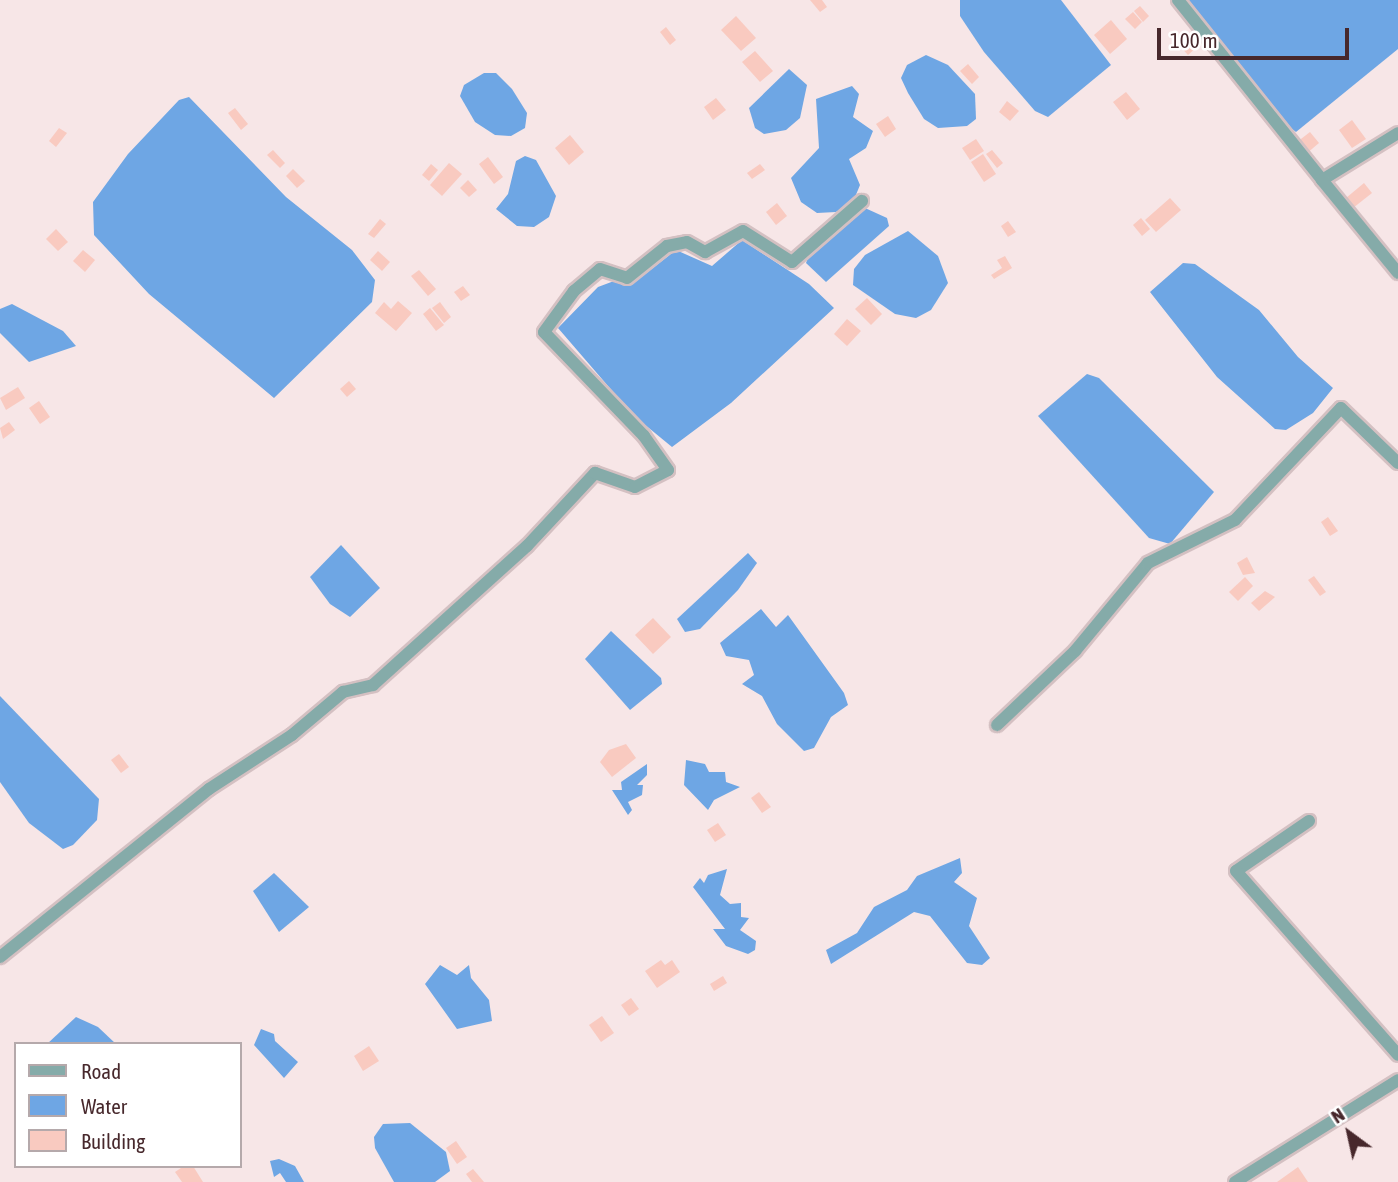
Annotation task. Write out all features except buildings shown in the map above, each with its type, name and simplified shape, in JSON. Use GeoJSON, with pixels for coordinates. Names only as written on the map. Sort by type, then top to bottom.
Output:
{"type":"FeatureCollection","features":[{"type":"Feature","properties":{"kind":"street"},"geometry":{"type":"LineString","coordinates":[[1178,0],[1398,272]]}},
{"type":"Feature","properties":{"kind":"street"},"geometry":{"type":"LineString","coordinates":[[1322,180],[1398,133]]}},
{"type":"Feature","properties":{"kind":"street"},"geometry":{"type":"LineString","coordinates":[[0,957],[209,789],[292,735],[343,692],[373,685],[527,546],[595,473],[635,487],[668,470],[644,436],[544,332],[574,291],[600,269],[627,278],[667,246],[687,242],[705,252],[743,231],[792,262],[862,201]]}},
{"type":"Feature","properties":{"kind":"street"},"geometry":{"type":"LineString","coordinates":[[998,724],[1075,651],[1148,563],[1235,520],[1342,408],[1398,463]]}},
{"type":"Feature","properties":{"kind":"street"},"geometry":{"type":"LineString","coordinates":[[1309,821],[1236,871],[1398,1055]]}},
{"type":"Feature","properties":{"kind":"street"},"geometry":{"type":"LineString","coordinates":[[1235,1182],[1398,1080]]}},
{"type":"Feature","properties":{"kind":"water"},"geometry":{"type":"Polygon","coordinates":[[[960,0],[1061,0],[1111,65],[1048,117],[1035,111],[984,52],[960,16],[960,0]]]}},
{"type":"Feature","properties":{"kind":"water"},"geometry":{"type":"Polygon","coordinates":[[[1181,0],[1398,0],[1398,49],[1296,132],[1279,119],[1181,0]]]}},
{"type":"Feature","properties":{"kind":"water"},"geometry":{"type":"Polygon","coordinates":[[[926,55],[948,65],[975,94],[976,119],[967,126],[938,128],[924,119],[908,93],[901,78],[907,65],[926,55]]]}},
{"type":"Feature","properties":{"kind":"water"},"geometry":{"type":"Polygon","coordinates":[[[789,69],[807,85],[800,118],[786,130],[764,134],[755,128],[749,108],[789,69]]]}},
{"type":"Feature","properties":{"kind":"water"},"geometry":{"type":"Polygon","coordinates":[[[484,73],[496,73],[512,89],[527,113],[525,128],[511,136],[495,135],[475,122],[460,96],[464,85],[484,73]]]}},
{"type":"Feature","properties":{"kind":"water"},"geometry":{"type":"Polygon","coordinates":[[[852,86],[859,94],[853,117],[873,131],[866,148],[849,159],[860,185],[853,202],[836,212],[817,213],[801,202],[791,178],[819,148],[816,99],[852,86]]]}},
{"type":"Feature","properties":{"kind":"water"},"geometry":{"type":"Polygon","coordinates":[[[189,97],[286,197],[352,250],[375,280],[372,302],[274,398],[149,294],[94,235],[93,202],[128,154],[179,100],[189,97]]]}},
{"type":"Feature","properties":{"kind":"water"},"geometry":{"type":"Polygon","coordinates":[[[525,156],[536,160],[556,196],[549,217],[534,227],[517,226],[496,209],[508,194],[516,161],[525,156]]]}},
{"type":"Feature","properties":{"kind":"water"},"geometry":{"type":"Polygon","coordinates":[[[865,208],[887,218],[889,226],[826,282],[806,263],[809,255],[865,208]]]}},
{"type":"Feature","properties":{"kind":"water"},"geometry":{"type":"Polygon","coordinates":[[[908,231],[938,256],[948,283],[931,310],[916,318],[895,314],[853,285],[854,269],[865,255],[908,231]]]}},
{"type":"Feature","properties":{"kind":"water"},"geometry":{"type":"Polygon","coordinates":[[[742,240],[809,284],[834,308],[731,403],[672,447],[633,415],[558,328],[598,287],[614,281],[631,285],[676,250],[712,266],[742,240]]]}},
{"type":"Feature","properties":{"kind":"water"},"geometry":{"type":"Polygon","coordinates":[[[1183,263],[1195,264],[1259,310],[1298,357],[1333,388],[1313,413],[1286,430],[1275,429],[1217,377],[1150,292],[1183,263]]]}},
{"type":"Feature","properties":{"kind":"water"},"geometry":{"type":"Polygon","coordinates":[[[12,304],[63,331],[76,346],[29,362],[0,333],[0,309],[12,304]]]}},
{"type":"Feature","properties":{"kind":"water"},"geometry":{"type":"Polygon","coordinates":[[[1087,374],[1099,378],[1214,492],[1170,544],[1149,538],[1038,416],[1087,374]]]}},
{"type":"Feature","properties":{"kind":"water"},"geometry":{"type":"Polygon","coordinates":[[[341,545],[380,588],[350,617],[330,604],[310,577],[341,545]]]}},
{"type":"Feature","properties":{"kind":"water"},"geometry":{"type":"Polygon","coordinates":[[[748,553],[757,563],[738,590],[700,629],[685,632],[677,619],[748,553]]]}},
{"type":"Feature","properties":{"kind":"water"},"geometry":{"type":"Polygon","coordinates":[[[761,609],[776,627],[788,615],[844,693],[848,705],[831,717],[814,748],[804,751],[777,724],[762,696],[742,684],[754,675],[749,660],[726,656],[720,643],[761,609]]]}},
{"type":"Feature","properties":{"kind":"water"},"geometry":{"type":"Polygon","coordinates":[[[611,631],[661,678],[662,684],[630,710],[585,659],[611,631]]]}},
{"type":"Feature","properties":{"kind":"water"},"geometry":{"type":"Polygon","coordinates":[[[0,696],[99,799],[97,820],[73,845],[63,849],[29,823],[0,782],[0,696]]]}},
{"type":"Feature","properties":{"kind":"water"},"geometry":{"type":"Polygon","coordinates":[[[686,760],[705,764],[709,772],[725,772],[726,782],[740,787],[714,800],[708,810],[684,785],[686,760]]]}},
{"type":"Feature","properties":{"kind":"water"},"geometry":{"type":"Polygon","coordinates":[[[647,764],[647,775],[637,785],[643,785],[642,795],[628,802],[632,810],[628,815],[612,790],[622,790],[621,782],[647,764]]]}},
{"type":"Feature","properties":{"kind":"water"},"geometry":{"type":"Polygon","coordinates":[[[960,858],[962,873],[954,882],[977,898],[969,926],[990,958],[982,965],[967,963],[930,916],[914,912],[831,964],[826,950],[857,933],[874,907],[907,890],[917,876],[960,858]]]}},
{"type":"Feature","properties":{"kind":"water"},"geometry":{"type":"Polygon","coordinates":[[[727,869],[720,895],[730,904],[741,903],[741,917],[749,918],[740,930],[756,941],[755,950],[748,954],[726,946],[713,929],[725,929],[693,887],[700,878],[704,883],[708,875],[727,869]]]}},
{"type":"Feature","properties":{"kind":"water"},"geometry":{"type":"Polygon","coordinates":[[[274,873],[309,907],[279,932],[253,891],[274,873]]]}},
{"type":"Feature","properties":{"kind":"water"},"geometry":{"type":"Polygon","coordinates":[[[440,965],[457,975],[469,965],[471,978],[489,1000],[492,1021],[457,1029],[425,984],[440,965]]]}},
{"type":"Feature","properties":{"kind":"water"},"geometry":{"type":"Polygon","coordinates":[[[76,1017],[98,1027],[114,1042],[49,1042],[76,1017]]]}},
{"type":"Feature","properties":{"kind":"water"},"geometry":{"type":"Polygon","coordinates":[[[261,1029],[274,1034],[275,1041],[298,1062],[284,1078],[254,1045],[261,1029]]]}},
{"type":"Feature","properties":{"kind":"water"},"geometry":{"type":"Polygon","coordinates":[[[410,1123],[446,1152],[450,1171],[435,1182],[394,1182],[375,1148],[374,1137],[383,1124],[410,1123]]]}},
{"type":"Feature","properties":{"kind":"water"},"geometry":{"type":"Polygon","coordinates":[[[279,1159],[295,1166],[304,1182],[286,1182],[280,1173],[274,1177],[270,1161],[279,1159]]]}}]}
